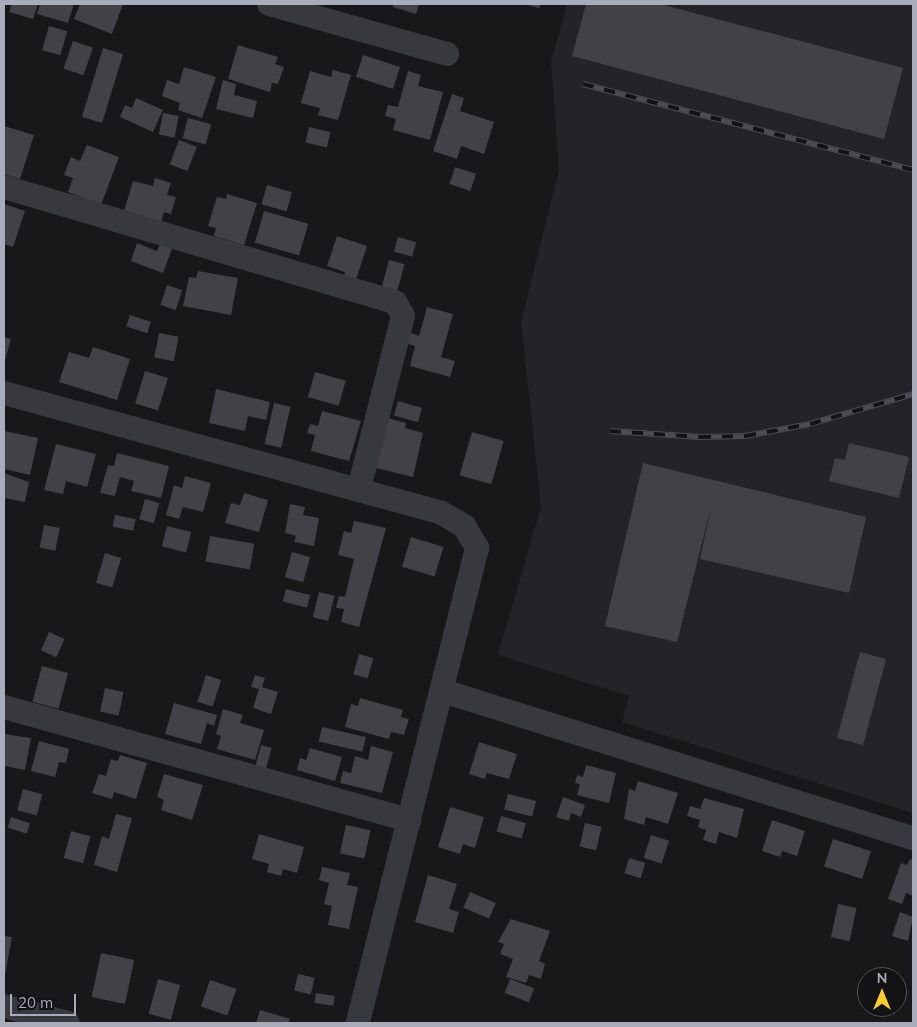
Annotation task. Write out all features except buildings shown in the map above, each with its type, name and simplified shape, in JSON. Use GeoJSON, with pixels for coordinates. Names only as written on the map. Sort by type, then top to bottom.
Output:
{"type":"FeatureCollection","features":[{"type":"Feature","properties":{"kind":"street"},"geometry":{"type":"LineString","coordinates":[[269,4],[447,54]]}},
{"type":"Feature","properties":{"kind":"street"},"geometry":{"type":"LineString","coordinates":[[4,187],[395,302],[403,316],[359,489]]}},
{"type":"Feature","properties":{"kind":"street"},"geometry":{"type":"LineString","coordinates":[[4,394],[440,512],[464,526],[476,548],[443,691],[358,1023]]}},
{"type":"Feature","properties":{"kind":"street"},"geometry":{"type":"LineString","coordinates":[[443,691],[913,838]]}},
{"type":"Feature","properties":{"kind":"street"},"geometry":{"type":"LineString","coordinates":[[4,707],[410,820]]}},
{"type":"Feature","properties":{"kind":"street"},"geometry":{"type":"LineString","coordinates":[[4,1006],[38,1019],[68,1023]]}},
{"type":"Feature","properties":{"kind":"shaded area"},"geometry":{"type":"Polygon","coordinates":[[[567,4],[913,4],[913,813],[622,722],[629,696],[498,655],[541,507],[521,321],[559,170],[551,62],[567,4]]]}},
{"type":"Feature","properties":{"kind":"railway"},"geometry":{"type":"LineString","coordinates":[[583,84],[913,170]]}},
{"type":"Feature","properties":{"kind":"railway"},"geometry":{"type":"LineString","coordinates":[[610,431],[700,437],[745,436],[810,424],[913,394]]}}]}
